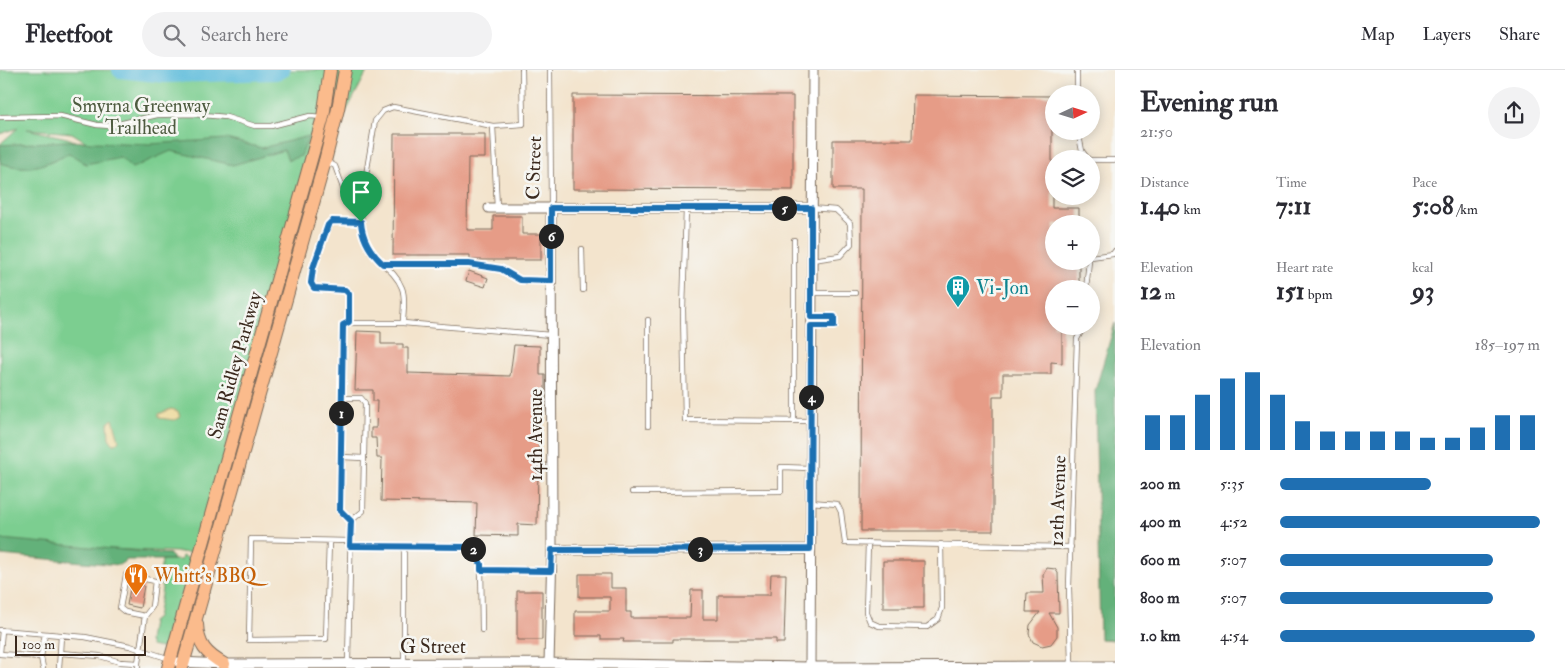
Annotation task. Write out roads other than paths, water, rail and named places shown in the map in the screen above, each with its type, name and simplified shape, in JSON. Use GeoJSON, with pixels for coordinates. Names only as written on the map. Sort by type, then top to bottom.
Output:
{"type":"FeatureCollection","features":[{"type":"Feature","properties":{"kind":"main road","name":"Sam Ridley Parkway"},"geometry":{"type":"LineString","coordinates":[[169,664],[324,117],[330,70]]}},
{"type":"Feature","properties":{"kind":"main road","name":"Sam Ridley Parkway"},"geometry":{"type":"LineString","coordinates":[[183,666],[326,160],[344,75]]}},
{"type":"Feature","properties":{"kind":"main road"},"geometry":{"type":"LineString","coordinates":[[197,616],[198,638],[204,651],[224,666]]}},
{"type":"Feature","properties":{"kind":"street"},"geometry":{"type":"LineString","coordinates":[[810,668],[813,70]]}},
{"type":"Feature","properties":{"kind":"street","name":"C Street"},"geometry":{"type":"LineString","coordinates":[[493,208],[551,208]]}},
{"type":"Feature","properties":{"kind":"street"},"geometry":{"type":"LineString","coordinates":[[551,208],[811,208]]}},
{"type":"Feature","properties":{"kind":"street","name":"14th Avenue"},"geometry":{"type":"LineString","coordinates":[[549,663],[552,550],[551,208]]}},
{"type":"Feature","properties":{"kind":"street"},"geometry":{"type":"LineString","coordinates":[[552,550],[810,549]]}},
{"type":"Feature","properties":{"kind":"street","name":"G Street"},"geometry":{"type":"LineString","coordinates":[[169,664],[224,666],[318,665],[348,662],[360,665],[503,665],[549,663],[810,668],[1071,664],[1115,666]]}},
{"type":"Feature","properties":{"kind":"lane"},"geometry":{"type":"LineString","coordinates":[[403,323],[403,290],[399,280],[375,257],[362,236],[361,205],[375,121],[383,111],[393,107],[492,126],[524,124],[522,70]]}},
{"type":"Feature","properties":{"kind":"lane","name":"C Street"},"geometry":{"type":"LineString","coordinates":[[550,70],[551,208]]}},
{"type":"Feature","properties":{"kind":"lane"},"geometry":{"type":"LineString","coordinates":[[1077,70],[1077,85]]}},
{"type":"Feature","properties":{"kind":"lane"},"geometry":{"type":"LineString","coordinates":[[0,117],[60,116],[97,125],[110,126],[157,115],[192,114],[226,117],[255,126],[271,126],[310,116],[324,117]]}},
{"type":"Feature","properties":{"kind":"lane"},"geometry":{"type":"LineString","coordinates":[[492,126],[493,208]]}},
{"type":"Feature","properties":{"kind":"lane"},"geometry":{"type":"LineString","coordinates":[[312,156],[326,160],[335,166],[343,188],[361,205]]}},
{"type":"Feature","properties":{"kind":"lane"},"geometry":{"type":"LineString","coordinates":[[1100,160],[1115,160]]}},
{"type":"Feature","properties":{"kind":"lane"},"geometry":{"type":"LineString","coordinates":[[686,208],[683,310],[684,420],[811,421]]}},
{"type":"Feature","properties":{"kind":"lane"},"geometry":{"type":"LineString","coordinates":[[811,208],[836,210],[850,223],[851,244],[840,256],[811,260]]}},
{"type":"Feature","properties":{"kind":"lane"},"geometry":{"type":"LineString","coordinates":[[349,322],[349,294],[345,290],[314,288],[311,283],[313,268],[328,225],[332,221],[361,222]]}},
{"type":"Feature","properties":{"kind":"lane"},"geometry":{"type":"LineString","coordinates":[[794,240],[794,421]]}},
{"type":"Feature","properties":{"kind":"lane"},"geometry":{"type":"LineString","coordinates":[[582,249],[582,290]]}},
{"type":"Feature","properties":{"kind":"lane"},"geometry":{"type":"LineString","coordinates":[[1100,256],[1113,254],[1115,251]]}},
{"type":"Feature","properties":{"kind":"lane"},"geometry":{"type":"LineString","coordinates":[[383,264],[469,264],[501,269],[520,280],[551,281]]}},
{"type":"Feature","properties":{"kind":"lane"},"geometry":{"type":"LineString","coordinates":[[811,293],[855,293]]}},
{"type":"Feature","properties":{"kind":"lane"},"geometry":{"type":"LineString","coordinates":[[648,320],[648,426]]}},
{"type":"Feature","properties":{"kind":"lane"},"geometry":{"type":"LineString","coordinates":[[348,662],[351,521],[340,510],[343,325],[349,322],[403,323],[551,335]]}},
{"type":"Feature","properties":{"kind":"lane","name":"12th Avenue"},"geometry":{"type":"LineString","coordinates":[[1071,664],[1070,547],[1077,339],[1079,335]]}},
{"type":"Feature","properties":{"kind":"lane"},"geometry":{"type":"LineString","coordinates":[[342,398],[361,398],[365,403],[364,511],[351,521]]}},
{"type":"Feature","properties":{"kind":"lane"},"geometry":{"type":"LineString","coordinates":[[340,457],[364,458]]}},
{"type":"Feature","properties":{"kind":"lane"},"geometry":{"type":"LineString","coordinates":[[632,492],[781,492],[781,467],[810,468]]}},
{"type":"Feature","properties":{"kind":"lane"},"geometry":{"type":"LineString","coordinates":[[810,502],[838,504],[841,512],[845,543],[1070,547]]}},
{"type":"Feature","properties":{"kind":"lane"},"geometry":{"type":"LineString","coordinates":[[329,540],[326,639],[249,640],[251,539],[329,540],[404,546],[472,547],[481,564],[482,630]]}},
{"type":"Feature","properties":{"kind":"lane"},"geometry":{"type":"LineString","coordinates":[[868,543],[866,612],[870,622],[879,626],[927,627],[938,619],[942,608],[941,544]]}},
{"type":"Feature","properties":{"kind":"lane"},"geometry":{"type":"LineString","coordinates":[[404,546],[410,664]]}},
{"type":"Feature","properties":{"kind":"lane"},"geometry":{"type":"LineString","coordinates":[[481,570],[551,571]]}},
{"type":"Feature","properties":{"kind":"lane"},"geometry":{"type":"LineString","coordinates":[[60,652],[100,656],[138,665],[142,650],[145,616],[152,607],[156,580],[126,576],[120,608],[125,612],[145,616]]}},
{"type":"Feature","properties":{"kind":"lane"},"geometry":{"type":"LineString","coordinates":[[41,657],[0,654],[1,630],[86,637],[142,650],[169,664]]}},
{"type":"Feature","properties":{"kind":"lane"},"geometry":{"type":"LineString","coordinates":[[43,668],[41,657],[45,634]]}},
{"type":"Feature","properties":{"kind":"lane"},"geometry":{"type":"LineString","coordinates":[[59,668],[61,635]]}},
{"type":"Feature","properties":{"kind":"waterway"},"geometry":{"type":"LineString","coordinates":[[120,70],[166,75],[276,72],[282,70]]}},
{"type":"Feature","properties":{"kind":"place","name":"Vi-Jon"},"geometry":{"type":"Point","coordinates":[958,308]}},
{"type":"Feature","properties":{"kind":"place","name":"Whitt's BBQ"},"geometry":{"type":"Point","coordinates":[136,596]}},
{"type":"Feature","properties":{"kind":"park label","name":"Smyrna Greenway Trailhead"},"geometry":{"type":"Point","coordinates":[141,116]}}]}
